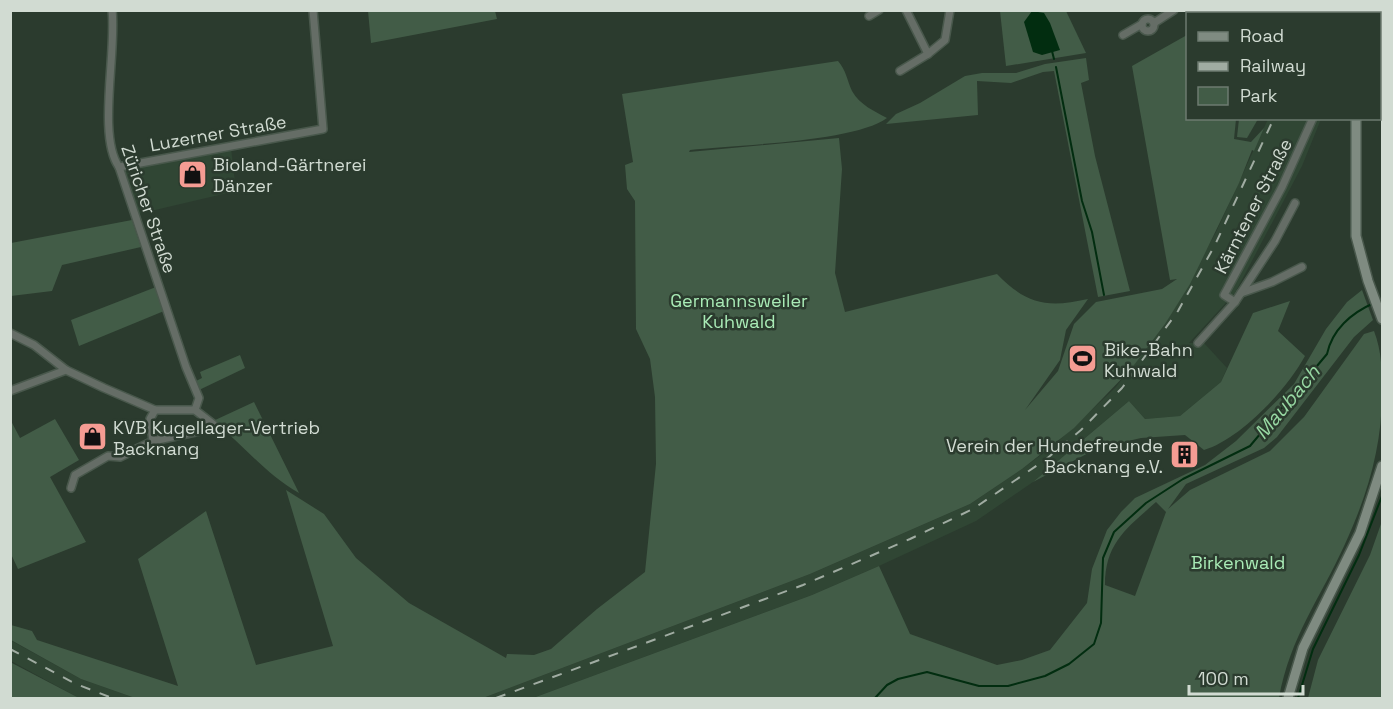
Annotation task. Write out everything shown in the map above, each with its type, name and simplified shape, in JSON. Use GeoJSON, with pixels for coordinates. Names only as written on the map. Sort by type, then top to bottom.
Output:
{"type":"FeatureCollection","features":[{"type":"Feature","properties":{"kind":"street","name":"Züricher Straße"},"geometry":{"type":"LineString","coordinates":[[112,10],[109,132],[112,154],[119,167],[186,367],[199,398],[195,410]]}},
{"type":"Feature","properties":{"kind":"street","name":"Luzerner Straße"},"geometry":{"type":"LineString","coordinates":[[119,167],[323,129],[314,10]]}},
{"type":"Feature","properties":{"kind":"street"},"geometry":{"type":"LineString","coordinates":[[869,16],[879,10]]}},
{"type":"Feature","properties":{"kind":"street"},"geometry":{"type":"LineString","coordinates":[[906,10],[928,54]]}},
{"type":"Feature","properties":{"kind":"street"},"geometry":{"type":"LineString","coordinates":[[900,70],[928,54],[945,40],[950,10]]}},
{"type":"Feature","properties":{"kind":"street"},"geometry":{"type":"LineString","coordinates":[[1140,10],[1144,22]]}},
{"type":"Feature","properties":{"kind":"street"},"geometry":{"type":"LineString","coordinates":[[1123,35],[1144,22],[1154,23],[1174,10]]}},
{"type":"Feature","properties":{"kind":"street","name":"Kärntener Straße"},"geometry":{"type":"LineString","coordinates":[[1234,302],[1224,295],[1282,187],[1312,120]]}},
{"type":"Feature","properties":{"kind":"street"},"geometry":{"type":"LineString","coordinates":[[1356,120],[1354,221],[1358,250],[1382,317]]}},
{"type":"Feature","properties":{"kind":"street","name":"Kärntener Straße"},"geometry":{"type":"LineString","coordinates":[[1198,343],[1241,292],[1275,241],[1295,203]]}},
{"type":"Feature","properties":{"kind":"street","name":"Kärntener Straße"},"geometry":{"type":"LineString","coordinates":[[1241,292],[1272,282],[1302,267]]}},
{"type":"Feature","properties":{"kind":"street"},"geometry":{"type":"LineString","coordinates":[[10,333],[34,345],[66,370],[155,410],[195,410],[213,424],[200,431],[153,441],[120,457],[108,456],[75,475],[70,488]]}},
{"type":"Feature","properties":{"kind":"street"},"geometry":{"type":"LineString","coordinates":[[10,391],[66,370]]}},
{"type":"Feature","properties":{"kind":"street"},"geometry":{"type":"LineString","coordinates":[[153,441],[150,418],[155,410]]}},
{"type":"Feature","properties":{"kind":"street"},"geometry":{"type":"LineString","coordinates":[[1288,699],[1304,648],[1360,533],[1383,466]]}},
{"type":"Feature","properties":{"kind":"shaded area"},"geometry":{"type":"Polygon","coordinates":[[[1032,11],[1044,13],[1060,50],[1042,55],[1033,52],[1024,22],[1032,11]]]}},
{"type":"Feature","properties":{"kind":"shaded area"},"geometry":{"type":"Polygon","coordinates":[[[1268,120],[1321,120],[1302,166],[1235,293],[1189,343],[1204,343],[1227,368],[1221,382],[1180,416],[1145,419],[1129,401],[1033,482],[976,521],[879,566],[812,595],[533,698],[483,698],[810,574],[970,504],[1053,446],[1115,388],[1165,324],[1216,232],[1268,120]]]}},
{"type":"Feature","properties":{"kind":"shaded area"},"geometry":{"type":"Polygon","coordinates":[[[231,148],[236,191],[138,214],[125,170],[141,164],[231,148]]]}},
{"type":"Feature","properties":{"kind":"shaded area"},"geometry":{"type":"Polygon","coordinates":[[[10,640],[81,679],[135,698],[77,697],[11,661],[10,640]]]}},
{"type":"Feature","properties":{"kind":"green space"},"geometry":{"type":"Polygon","coordinates":[[[1229,10],[1315,11],[1314,12],[1230,12],[1229,10]]]}},
{"type":"Feature","properties":{"kind":"green space"},"geometry":{"type":"Polygon","coordinates":[[[368,11],[495,11],[497,19],[371,43],[368,11]]]}},
{"type":"Feature","properties":{"kind":"green space"},"geometry":{"type":"Polygon","coordinates":[[[1000,11],[1066,11],[1086,53],[1006,66],[1000,11]]]}},
{"type":"Feature","properties":{"kind":"green space","name":"Germannsweiler Kuhwald"},"geometry":{"type":"Polygon","coordinates":[[[1186,36],[1186,120],[1236,120],[1234,139],[1251,142],[1264,128],[1190,284],[1165,324],[1131,369],[1074,428],[1022,469],[970,504],[810,574],[483,698],[135,698],[81,679],[11,640],[11,625],[32,631],[37,640],[178,686],[138,559],[206,511],[256,665],[333,646],[286,490],[324,514],[356,558],[409,603],[506,658],[507,654],[534,655],[551,649],[645,572],[656,464],[655,397],[650,359],[636,329],[635,201],[627,189],[625,165],[633,162],[622,94],[838,61],[855,96],[887,118],[871,126],[822,137],[690,150],[689,152],[839,138],[842,169],[835,273],[845,312],[997,274],[1028,298],[1050,303],[1088,299],[1066,330],[1060,360],[1025,410],[1058,371],[1074,324],[1096,302],[1162,289],[1177,279],[1170,280],[1132,66],[1186,36]]]}},
{"type":"Feature","properties":{"kind":"green space"},"geometry":{"type":"Polygon","coordinates":[[[1086,58],[1089,80],[1081,83],[1095,156],[1130,291],[1098,297],[1054,71],[1043,72],[1011,83],[977,81],[978,115],[886,124],[896,114],[920,103],[965,76],[982,73],[1016,73],[1045,64],[1086,58]]]}},
{"type":"Feature","properties":{"kind":"green space"},"geometry":{"type":"Polygon","coordinates":[[[1239,120],[1257,120],[1247,138],[1237,137],[1239,120]]]}},
{"type":"Feature","properties":{"kind":"green space"},"geometry":{"type":"Polygon","coordinates":[[[132,220],[141,247],[62,265],[52,291],[11,296],[11,243],[132,220]]]}},
{"type":"Feature","properties":{"kind":"green space"},"geometry":{"type":"Polygon","coordinates":[[[156,287],[164,311],[79,346],[71,320],[156,287]]]}},
{"type":"Feature","properties":{"kind":"green space","name":"Birkenwald"},"geometry":{"type":"Polygon","coordinates":[[[1362,290],[1373,320],[1354,337],[1277,437],[1264,448],[1186,484],[1168,509],[1190,490],[1270,451],[1304,417],[1364,334],[1374,331],[1380,354],[1382,394],[1379,433],[1372,471],[1345,544],[1290,656],[1279,698],[533,698],[812,595],[879,566],[910,634],[997,665],[1022,660],[1050,650],[1087,603],[1092,569],[1107,530],[1121,512],[1135,498],[1205,465],[1236,441],[1294,384],[1326,329],[1347,302],[1362,290]],[[1156,502],[1127,529],[1113,547],[1106,570],[1105,585],[1135,596],[1166,512],[1156,502]]]}},
{"type":"Feature","properties":{"kind":"green space"},"geometry":{"type":"Polygon","coordinates":[[[1290,301],[1278,331],[1305,356],[1275,397],[1233,435],[1204,450],[1185,435],[1141,438],[1098,448],[1033,482],[1129,401],[1145,419],[1180,416],[1221,382],[1253,313],[1290,301]]]}},
{"type":"Feature","properties":{"kind":"green space"},"geometry":{"type":"Polygon","coordinates":[[[240,355],[245,368],[199,390],[196,381],[202,378],[200,372],[240,355]]]}},
{"type":"Feature","properties":{"kind":"green space"},"geometry":{"type":"Polygon","coordinates":[[[254,402],[299,493],[275,477],[213,421],[254,402]]]}},
{"type":"Feature","properties":{"kind":"green space"},"geometry":{"type":"Polygon","coordinates":[[[10,419],[20,438],[55,419],[79,460],[50,477],[86,542],[18,569],[11,554],[10,419]]]}},
{"type":"Feature","properties":{"kind":"green space"},"geometry":{"type":"Polygon","coordinates":[[[1382,521],[1382,698],[1308,698],[1318,660],[1370,555],[1382,521]]]}},
{"type":"Feature","properties":{"kind":"green space"},"geometry":{"type":"Polygon","coordinates":[[[10,662],[79,698],[11,698],[10,662]]]}},
{"type":"Feature","properties":{"kind":"waterway"},"geometry":{"type":"LineString","coordinates":[[1052,51],[1054,59]]}},
{"type":"Feature","properties":{"kind":"waterway"},"geometry":{"type":"LineString","coordinates":[[1056,67],[1082,201],[1092,232],[1104,295]]}},
{"type":"Feature","properties":{"kind":"waterway","name":"Maubach"},"geometry":{"type":"LineString","coordinates":[[875,698],[887,685],[898,679],[927,672],[979,686],[1008,686],[1045,676],[1069,664],[1094,644],[1101,623],[1103,558],[1114,532],[1146,503],[1183,479],[1250,446],[1327,354],[1333,337],[1344,323],[1374,303]]}},
{"type":"Feature","properties":{"kind":"waterway"},"geometry":{"type":"LineString","coordinates":[[1298,698],[1313,649],[1359,555],[1382,496]]}},
{"type":"Feature","properties":{"kind":"railway"},"geometry":{"type":"LineString","coordinates":[[496,698],[803,585],[910,539],[973,509],[1045,460],[1081,430],[1122,388],[1178,311],[1215,245],[1273,120]]}},
{"type":"Feature","properties":{"kind":"railway"},"geometry":{"type":"LineString","coordinates":[[10,649],[76,684],[112,698]]}},
{"type":"Feature","properties":{"kind":"place","name":"Bioland-Gärtnerei Dänzer"},"geometry":{"type":"Point","coordinates":[192,174]}},
{"type":"Feature","properties":{"kind":"place","name":"Bike-Bahn Kuhwald"},"geometry":{"type":"Point","coordinates":[1083,359]}},
{"type":"Feature","properties":{"kind":"place","name":"KVB Kugellager-Vertrieb Backnang"},"geometry":{"type":"Point","coordinates":[92,437]}},
{"type":"Feature","properties":{"kind":"place","name":"Verein der Hundefreunde Backnang e.V."},"geometry":{"type":"Point","coordinates":[1184,455]}}]}
